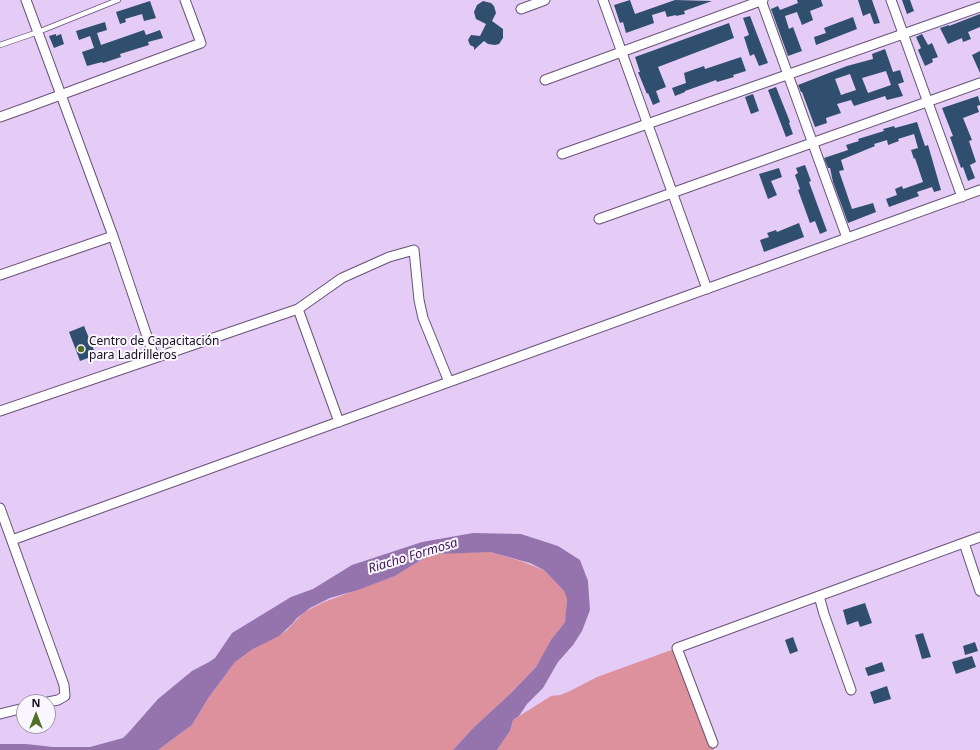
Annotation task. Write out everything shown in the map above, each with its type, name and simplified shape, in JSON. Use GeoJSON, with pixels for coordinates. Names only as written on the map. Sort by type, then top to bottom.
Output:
{"type":"FeatureCollection","features":[{"type":"Feature","properties":{"kind":"street"},"geometry":{"type":"LineString","coordinates":[[26,0],[113,236],[154,357]]}},
{"type":"Feature","properties":{"kind":"street"},"geometry":{"type":"LineString","coordinates":[[0,116],[201,43],[185,0]]}},
{"type":"Feature","properties":{"kind":"street"},"geometry":{"type":"LineString","coordinates":[[521,9],[545,0]]}},
{"type":"Feature","properties":{"kind":"street"},"geometry":{"type":"LineString","coordinates":[[603,0],[707,289]]}},
{"type":"Feature","properties":{"kind":"street"},"geometry":{"type":"LineString","coordinates":[[545,80],[762,0],[848,238]]}},
{"type":"Feature","properties":{"kind":"street"},"geometry":{"type":"LineString","coordinates":[[892,0],[962,197]]}},
{"type":"Feature","properties":{"kind":"street"},"geometry":{"type":"LineString","coordinates":[[562,154],[980,7]]}},
{"type":"Feature","properties":{"kind":"street"},"geometry":{"type":"LineString","coordinates":[[599,219],[980,82]]}},
{"type":"Feature","properties":{"kind":"street"},"geometry":{"type":"LineString","coordinates":[[12,540],[980,190]]}},
{"type":"Feature","properties":{"kind":"street"},"geometry":{"type":"LineString","coordinates":[[0,275],[113,236]]}},
{"type":"Feature","properties":{"kind":"street"},"geometry":{"type":"LineString","coordinates":[[0,411],[154,357],[298,309],[342,278],[389,257],[414,250],[419,300],[424,318],[449,382]]}},
{"type":"Feature","properties":{"kind":"street"},"geometry":{"type":"LineString","coordinates":[[298,309],[338,422]]}},
{"type":"Feature","properties":{"kind":"street"},"geometry":{"type":"LineString","coordinates":[[0,508],[64,685],[64,696],[56,700]]}},
{"type":"Feature","properties":{"kind":"street"},"geometry":{"type":"LineString","coordinates":[[713,743],[677,648],[980,537]]}},
{"type":"Feature","properties":{"kind":"street"},"geometry":{"type":"LineString","coordinates":[[964,543],[980,591]]}},
{"type":"Feature","properties":{"kind":"street"},"geometry":{"type":"LineString","coordinates":[[819,596],[851,690]]}},
{"type":"Feature","properties":{"kind":"street"},"geometry":{"type":"LineString","coordinates":[[0,714],[16,710]]}},
{"type":"Feature","properties":{"kind":"lane"},"geometry":{"type":"LineString","coordinates":[[0,45],[38,32],[118,0]]}},
{"type":"Feature","properties":{"kind":"shaded area"},"geometry":{"type":"Polygon","coordinates":[[[490,552],[521,561],[544,570],[564,591],[567,598],[566,615],[565,622],[536,667],[511,693],[473,728],[453,750],[158,750],[192,725],[209,697],[235,662],[253,649],[286,631],[304,612],[324,602],[395,576],[421,560],[437,554],[490,552]]]}},
{"type":"Feature","properties":{"kind":"shaded area"},"geometry":{"type":"Polygon","coordinates":[[[677,648],[713,743],[714,750],[497,750],[510,731],[513,720],[551,696],[568,692],[597,677],[677,648]]]}},
{"type":"Feature","properties":{"kind":"water","name":"Riacho Formosa"},"geometry":{"type":"Polygon","coordinates":[[[473,533],[521,534],[558,546],[580,560],[588,581],[590,610],[582,631],[573,645],[558,662],[543,688],[527,704],[519,716],[513,720],[510,731],[497,750],[453,750],[473,728],[511,693],[536,667],[551,640],[565,622],[567,599],[564,591],[544,570],[530,563],[490,552],[437,554],[421,560],[395,576],[358,590],[330,598],[310,608],[297,618],[279,636],[253,649],[235,662],[209,697],[192,725],[158,750],[0,750],[0,744],[26,744],[53,747],[90,747],[123,738],[158,699],[192,671],[215,658],[232,633],[291,597],[313,589],[352,565],[422,542],[473,533]]]}},
{"type":"Feature","properties":{"kind":"building"},"geometry":{"type":"Polygon","coordinates":[[[630,0],[635,14],[675,0],[712,1],[684,11],[685,14],[667,17],[665,11],[652,15],[654,23],[626,33],[623,22],[620,23],[614,5],[630,0]]]}},
{"type":"Feature","properties":{"kind":"building"},"geometry":{"type":"Polygon","coordinates":[[[797,0],[821,0],[823,6],[810,11],[813,20],[802,25],[797,12],[785,16],[789,29],[793,27],[802,51],[788,56],[771,9],[778,6],[780,10],[798,3],[797,0]]]}},
{"type":"Feature","properties":{"kind":"building"},"geometry":{"type":"Polygon","coordinates":[[[858,0],[872,0],[880,23],[874,24],[870,13],[863,16],[858,0]]]}},
{"type":"Feature","properties":{"kind":"building"},"geometry":{"type":"Polygon","coordinates":[[[902,0],[910,0],[914,11],[907,14],[902,0]]]}},
{"type":"Feature","properties":{"kind":"building"},"geometry":{"type":"Polygon","coordinates":[[[150,1],[156,18],[144,21],[142,14],[125,19],[126,22],[120,24],[116,12],[150,1]]]}},
{"type":"Feature","properties":{"kind":"building"},"geometry":{"type":"Polygon","coordinates":[[[483,1],[491,3],[494,6],[496,13],[492,21],[503,29],[503,38],[499,44],[495,45],[488,44],[484,41],[474,50],[474,47],[470,45],[468,40],[471,35],[480,36],[486,24],[476,19],[474,12],[477,5],[483,1]]]}},
{"type":"Feature","properties":{"kind":"building"},"geometry":{"type":"Polygon","coordinates":[[[980,14],[980,27],[968,32],[971,39],[963,42],[962,38],[948,44],[940,28],[980,14]]]}},
{"type":"Feature","properties":{"kind":"building"},"geometry":{"type":"Polygon","coordinates":[[[750,16],[768,63],[759,66],[754,54],[750,56],[744,37],[749,35],[743,18],[750,16]]]}},
{"type":"Feature","properties":{"kind":"building"},"geometry":{"type":"Polygon","coordinates":[[[853,17],[857,29],[816,45],[814,37],[826,33],[824,28],[853,17]]]}},
{"type":"Feature","properties":{"kind":"building"},"geometry":{"type":"Polygon","coordinates":[[[105,22],[107,30],[97,33],[101,45],[144,30],[146,35],[160,30],[163,38],[148,42],[149,45],[120,54],[121,57],[87,66],[82,52],[94,48],[90,36],[79,40],[76,31],[105,22]]]}},
{"type":"Feature","properties":{"kind":"building"},"geometry":{"type":"Polygon","coordinates":[[[729,23],[734,38],[658,67],[666,87],[656,91],[660,102],[653,105],[638,72],[640,72],[635,57],[729,23]]]}},
{"type":"Feature","properties":{"kind":"building"},"geometry":{"type":"Polygon","coordinates":[[[56,34],[56,36],[61,34],[64,44],[54,48],[49,36],[56,34]]]}},
{"type":"Feature","properties":{"kind":"building"},"geometry":{"type":"Polygon","coordinates":[[[922,34],[928,45],[932,43],[938,57],[932,59],[933,62],[925,66],[918,50],[921,48],[916,37],[922,34]]]}},
{"type":"Feature","properties":{"kind":"building"},"geometry":{"type":"Polygon","coordinates":[[[885,49],[893,72],[900,70],[904,82],[898,84],[903,96],[887,100],[885,96],[854,106],[851,100],[837,104],[841,113],[826,118],[827,123],[815,127],[798,85],[847,66],[873,59],[872,54],[885,49]],[[886,71],[862,78],[868,93],[891,85],[886,71]],[[850,74],[835,79],[841,95],[856,90],[850,74]]]}},
{"type":"Feature","properties":{"kind":"building"},"geometry":{"type":"Polygon","coordinates":[[[980,51],[980,73],[972,55],[980,51]]]}},
{"type":"Feature","properties":{"kind":"building"},"geometry":{"type":"Polygon","coordinates":[[[741,57],[746,71],[733,75],[734,77],[717,82],[716,80],[675,96],[672,88],[686,83],[684,73],[704,66],[705,69],[741,57]]]}},
{"type":"Feature","properties":{"kind":"building"},"geometry":{"type":"Polygon","coordinates":[[[776,87],[790,122],[789,123],[793,134],[786,137],[768,90],[776,87]]]}},
{"type":"Feature","properties":{"kind":"building"},"geometry":{"type":"Polygon","coordinates":[[[753,94],[759,111],[751,114],[745,97],[753,94]]]}},
{"type":"Feature","properties":{"kind":"building"},"geometry":{"type":"Polygon","coordinates":[[[978,96],[980,105],[977,106],[979,112],[963,118],[972,140],[969,141],[976,162],[970,165],[975,178],[968,181],[963,167],[961,168],[950,137],[953,136],[942,108],[978,96]]]}},
{"type":"Feature","properties":{"kind":"building"},"geometry":{"type":"Polygon","coordinates":[[[917,122],[925,146],[928,145],[941,190],[934,192],[932,187],[917,192],[919,196],[889,207],[886,199],[897,195],[895,189],[902,186],[903,189],[923,182],[911,150],[918,148],[914,134],[898,139],[899,141],[888,145],[887,140],[874,144],[875,146],[841,160],[844,170],[839,171],[852,209],[873,203],[876,212],[848,223],[833,182],[830,168],[828,168],[824,158],[848,150],[846,145],[859,141],[858,139],[884,131],[883,129],[894,126],[895,128],[917,122]]]}},
{"type":"Feature","properties":{"kind":"building"},"geometry":{"type":"Polygon","coordinates":[[[805,165],[811,181],[809,182],[827,231],[820,234],[815,221],[810,223],[798,190],[800,189],[795,175],[798,173],[796,168],[805,165]]]}},
{"type":"Feature","properties":{"kind":"building"},"geometry":{"type":"Polygon","coordinates":[[[779,168],[782,177],[771,181],[777,195],[768,199],[759,174],[779,168]]]}},
{"type":"Feature","properties":{"kind":"building"},"geometry":{"type":"Polygon","coordinates":[[[799,223],[804,237],[764,252],[760,240],[769,237],[767,233],[776,230],[777,232],[799,223]]]}},
{"type":"Feature","properties":{"kind":"building"},"geometry":{"type":"Polygon","coordinates":[[[84,326],[96,355],[80,361],[69,332],[84,326]]]}},
{"type":"Feature","properties":{"kind":"building"},"geometry":{"type":"Polygon","coordinates":[[[865,603],[872,623],[860,627],[858,621],[847,625],[843,610],[865,603]]]}},
{"type":"Feature","properties":{"kind":"building"},"geometry":{"type":"Polygon","coordinates":[[[923,633],[931,657],[922,659],[915,635],[923,633]]]}},
{"type":"Feature","properties":{"kind":"building"},"geometry":{"type":"Polygon","coordinates":[[[793,637],[798,651],[790,654],[785,640],[793,637]]]}},
{"type":"Feature","properties":{"kind":"building"},"geometry":{"type":"Polygon","coordinates":[[[975,642],[978,651],[965,655],[963,646],[975,642]]]}},
{"type":"Feature","properties":{"kind":"building"},"geometry":{"type":"Polygon","coordinates":[[[972,656],[976,667],[956,674],[952,662],[972,656]]]}},
{"type":"Feature","properties":{"kind":"building"},"geometry":{"type":"Polygon","coordinates":[[[882,662],[885,671],[868,676],[865,668],[882,662]]]}},
{"type":"Feature","properties":{"kind":"building"},"geometry":{"type":"Polygon","coordinates":[[[887,686],[891,699],[874,704],[870,692],[887,686]]]}},
{"type":"Feature","properties":{"kind":"place","name":"Centro de Capacitación para Ladrilleros"},"geometry":{"type":"Point","coordinates":[81,349]}}]}
